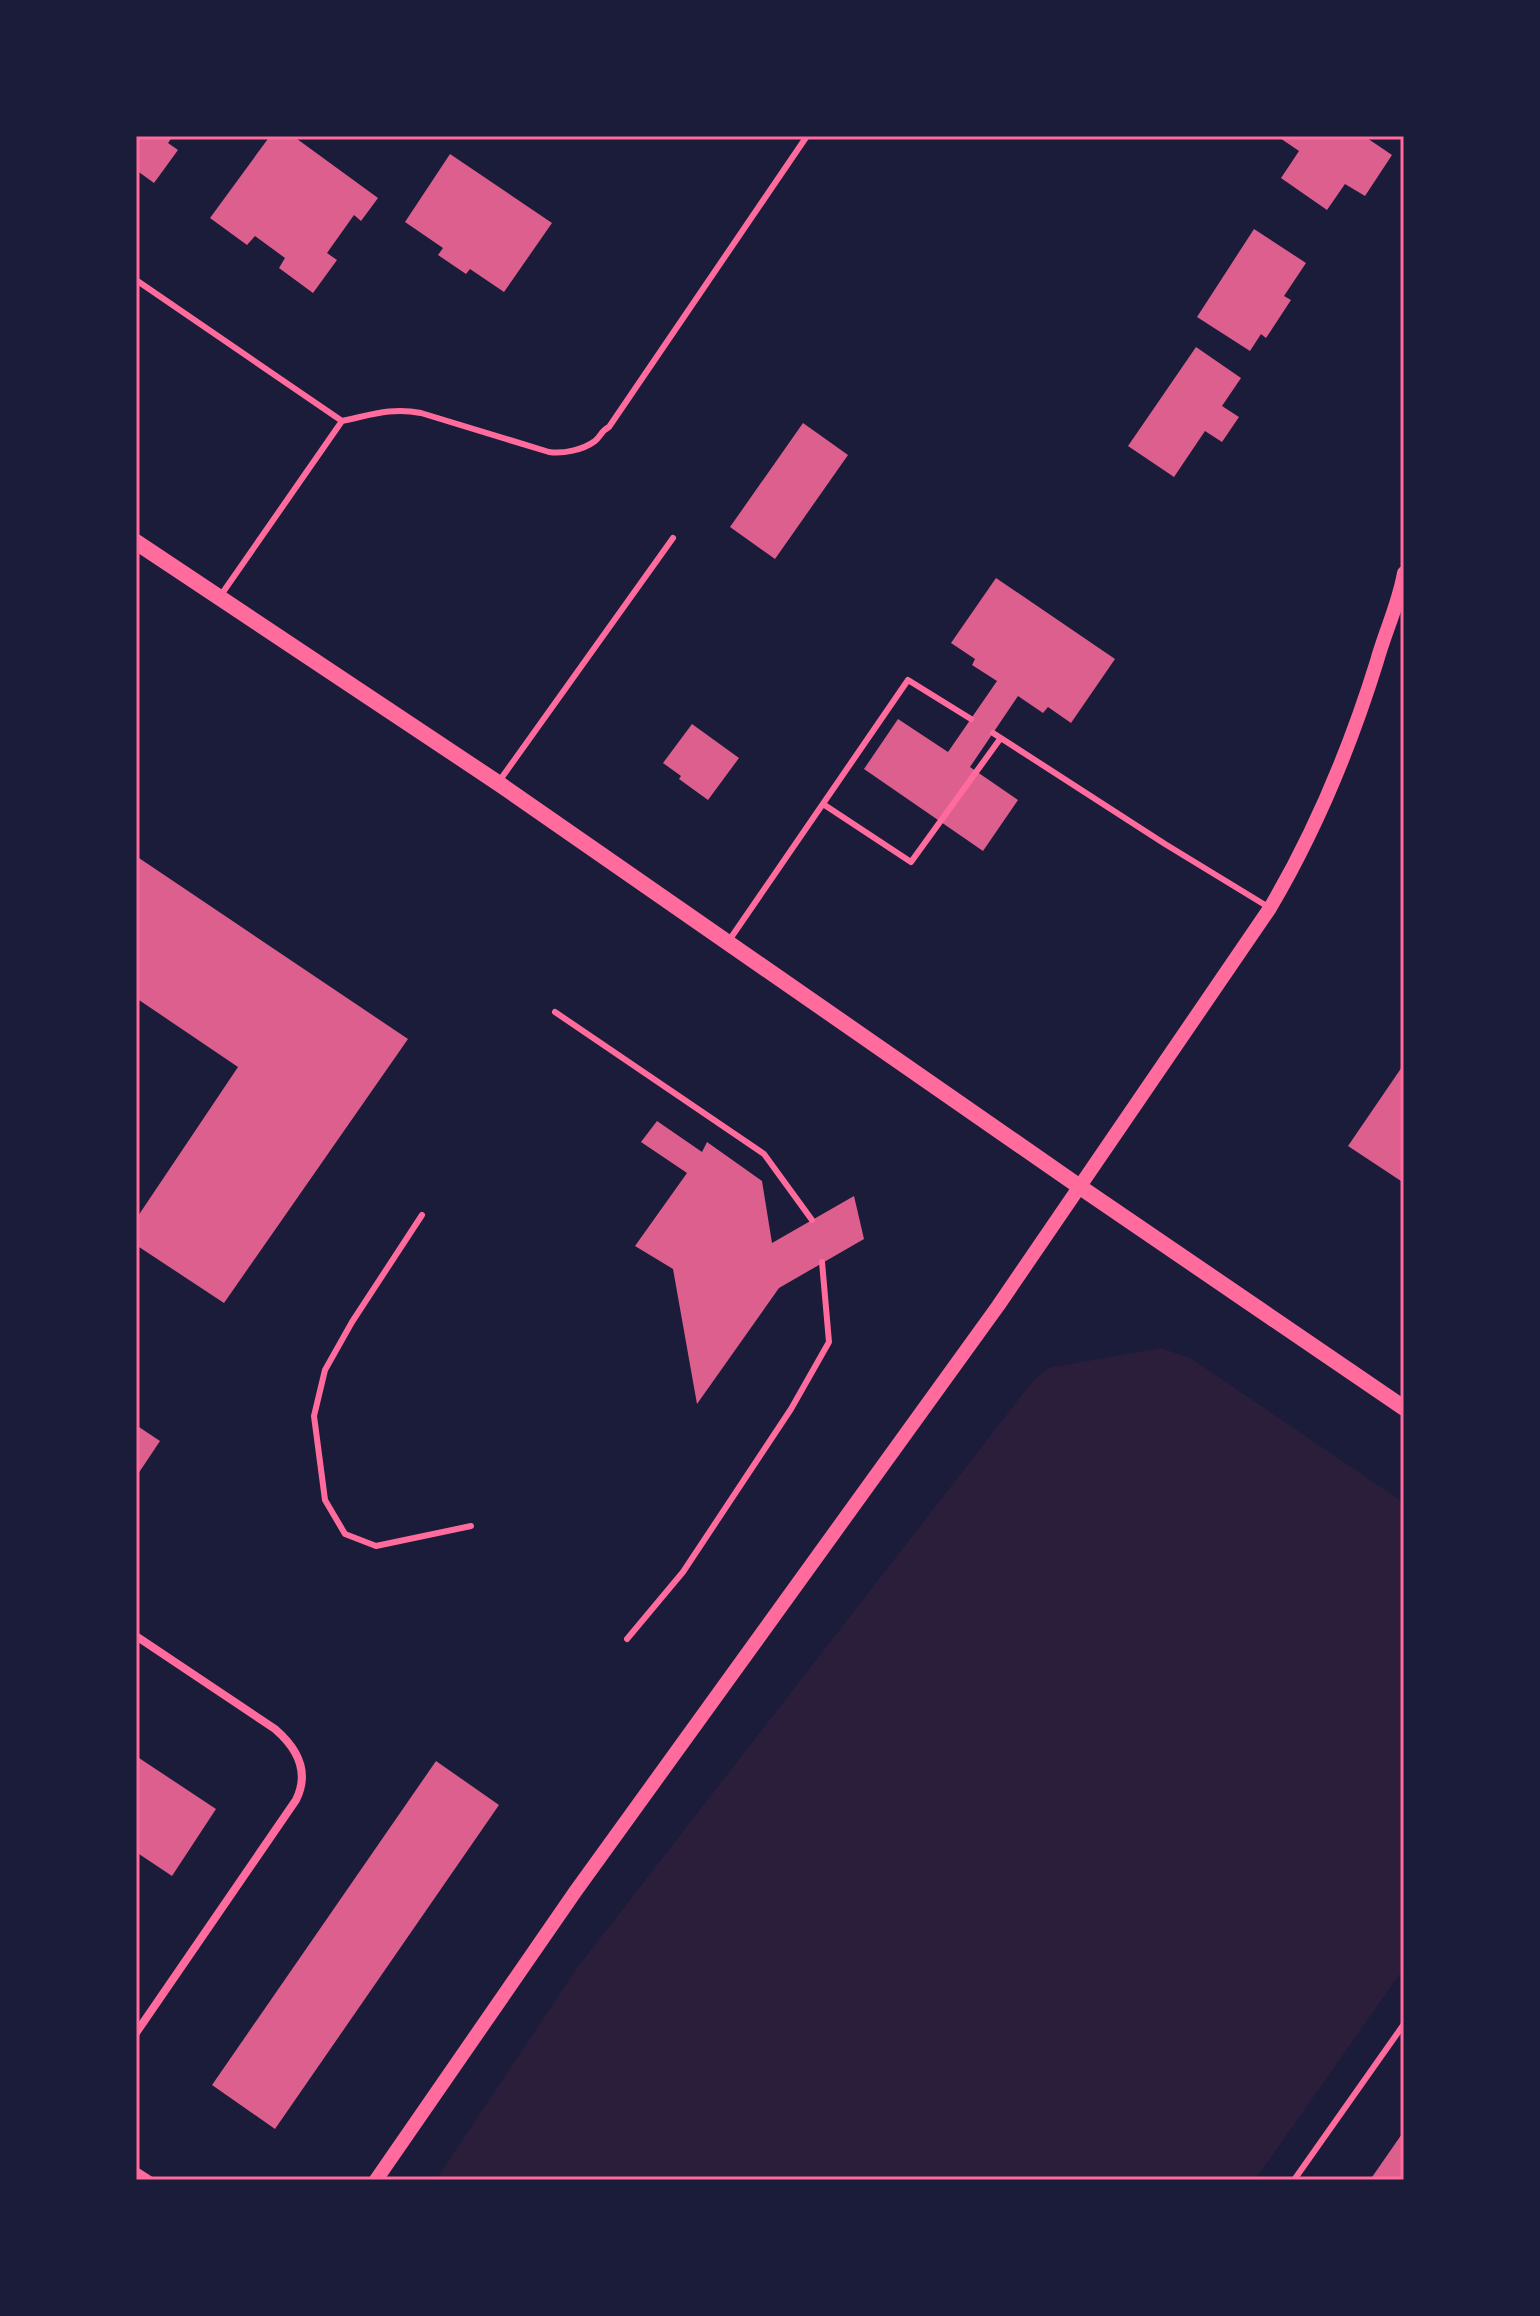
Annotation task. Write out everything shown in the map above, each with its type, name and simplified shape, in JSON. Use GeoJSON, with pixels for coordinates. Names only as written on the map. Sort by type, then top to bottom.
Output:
{"type":"FeatureCollection","features":[{"type":"Feature","properties":{"kind":"main road"},"geometry":{"type":"LineString","coordinates":[[136,542],[498,783],[1404,1408]]}},
{"type":"Feature","properties":{"kind":"street"},"geometry":{"type":"LineString","coordinates":[[376,2180],[534,1950],[872,1483],[1080,1187],[1270,908],[1332,789],[1397,622],[1404,573]]}},
{"type":"Feature","properties":{"kind":"street"},"geometry":{"type":"LineString","coordinates":[[136,1636],[289,1741],[302,1773],[303,1786],[136,2033]]}},
{"type":"Feature","properties":{"kind":"street"},"geometry":{"type":"LineString","coordinates":[[136,2171],[150,2180]]}},
{"type":"Feature","properties":{"kind":"lane"},"geometry":{"type":"LineString","coordinates":[[219,598],[342,421],[401,410],[549,452],[569,452],[596,441],[609,427],[807,136]]}},
{"type":"Feature","properties":{"kind":"lane"},"geometry":{"type":"LineString","coordinates":[[136,280],[342,421]]}},
{"type":"Feature","properties":{"kind":"lane"},"geometry":{"type":"LineString","coordinates":[[498,783],[673,538]]}},
{"type":"Feature","properties":{"kind":"lane"},"geometry":{"type":"LineString","coordinates":[[728,942],[908,680],[971,719]]}},
{"type":"Feature","properties":{"kind":"lane"},"geometry":{"type":"LineString","coordinates":[[993,733],[1270,908]]}},
{"type":"Feature","properties":{"kind":"lane"},"geometry":{"type":"LineString","coordinates":[[823,804],[911,862],[1000,739]]}},
{"type":"Feature","properties":{"kind":"lane"},"geometry":{"type":"LineString","coordinates":[[555,1012],[764,1154],[812,1220]]}},
{"type":"Feature","properties":{"kind":"lane"},"geometry":{"type":"LineString","coordinates":[[422,1215],[352,1322],[325,1370],[314,1416],[325,1500],[345,1534],[376,1546],[471,1526]]}},
{"type":"Feature","properties":{"kind":"lane"},"geometry":{"type":"LineString","coordinates":[[627,1639],[683,1572],[791,1409],[829,1342],[822,1262]]}},
{"type":"Feature","properties":{"kind":"lane"},"geometry":{"type":"LineString","coordinates":[[1294,2180],[1404,2024]]}},
{"type":"Feature","properties":{"kind":"shaded area"},"geometry":{"type":"Polygon","coordinates":[[[1161,1348],[1192,1359],[1404,1503],[1404,1968],[1255,2180],[436,2180],[577,1968],[1032,1382],[1048,1368],[1161,1348]]]}},
{"type":"Feature","properties":{"kind":"building"},"geometry":{"type":"Polygon","coordinates":[[[136,136],[173,136],[168,143],[178,150],[154,183],[136,170],[136,136]]]}},
{"type":"Feature","properties":{"kind":"building"},"geometry":{"type":"Polygon","coordinates":[[[270,136],[293,136],[378,198],[361,221],[354,215],[327,253],[337,260],[313,293],[279,268],[285,258],[255,236],[247,245],[210,218],[270,136]]]}},
{"type":"Feature","properties":{"kind":"building"},"geometry":{"type":"Polygon","coordinates":[[[1277,136],[1364,136],[1392,155],[1365,196],[1345,184],[1327,210],[1281,178],[1299,151],[1277,136]]]}},
{"type":"Feature","properties":{"kind":"building"},"geometry":{"type":"Polygon","coordinates":[[[450,154],[552,223],[504,292],[470,269],[466,274],[438,255],[443,248],[405,222],[450,154]]]}},
{"type":"Feature","properties":{"kind":"building"},"geometry":{"type":"Polygon","coordinates":[[[1254,229],[1306,263],[1284,296],[1291,300],[1266,338],[1261,334],[1250,351],[1197,317],[1254,229]]]}},
{"type":"Feature","properties":{"kind":"building"},"geometry":{"type":"Polygon","coordinates":[[[1196,347],[1241,378],[1222,406],[1239,417],[1222,442],[1205,431],[1174,477],[1128,446],[1196,347]]]}},
{"type":"Feature","properties":{"kind":"building"},"geometry":{"type":"Polygon","coordinates":[[[803,423],[848,455],[775,559],[730,527],[803,423]]]}},
{"type":"Feature","properties":{"kind":"building"},"geometry":{"type":"Polygon","coordinates":[[[996,578],[1115,659],[1071,723],[1048,707],[1043,713],[1018,696],[970,767],[1018,800],[983,851],[864,769],[898,719],[948,752],[997,681],[972,665],[975,659],[951,643],[996,578]]]}},
{"type":"Feature","properties":{"kind":"building"},"geometry":{"type":"Polygon","coordinates":[[[692,724],[739,758],[708,800],[663,763],[692,724]]]}},
{"type":"Feature","properties":{"kind":"building"},"geometry":{"type":"Polygon","coordinates":[[[136,856],[408,1039],[224,1303],[136,1245],[136,1219],[238,1067],[136,998],[136,856]]]}},
{"type":"Feature","properties":{"kind":"building"},"geometry":{"type":"Polygon","coordinates":[[[1404,1064],[1404,1183],[1348,1146],[1404,1064]]]}},
{"type":"Feature","properties":{"kind":"building"},"geometry":{"type":"Polygon","coordinates":[[[657,1121],[702,1152],[707,1142],[762,1181],[772,1243],[854,1196],[864,1239],[779,1288],[697,1404],[673,1269],[635,1246],[687,1173],[641,1142],[657,1121]]]}},
{"type":"Feature","properties":{"kind":"building"},"geometry":{"type":"Polygon","coordinates":[[[136,1425],[160,1441],[136,1477],[136,1425]]]}},
{"type":"Feature","properties":{"kind":"building"},"geometry":{"type":"Polygon","coordinates":[[[136,1756],[216,1809],[172,1876],[136,1852],[136,1756]]]}},
{"type":"Feature","properties":{"kind":"building"},"geometry":{"type":"Polygon","coordinates":[[[436,1761],[499,1805],[275,2129],[212,2085],[436,1761]]]}},
{"type":"Feature","properties":{"kind":"building"},"geometry":{"type":"Polygon","coordinates":[[[1404,2131],[1404,2180],[1370,2180],[1404,2131]]]}}]}
